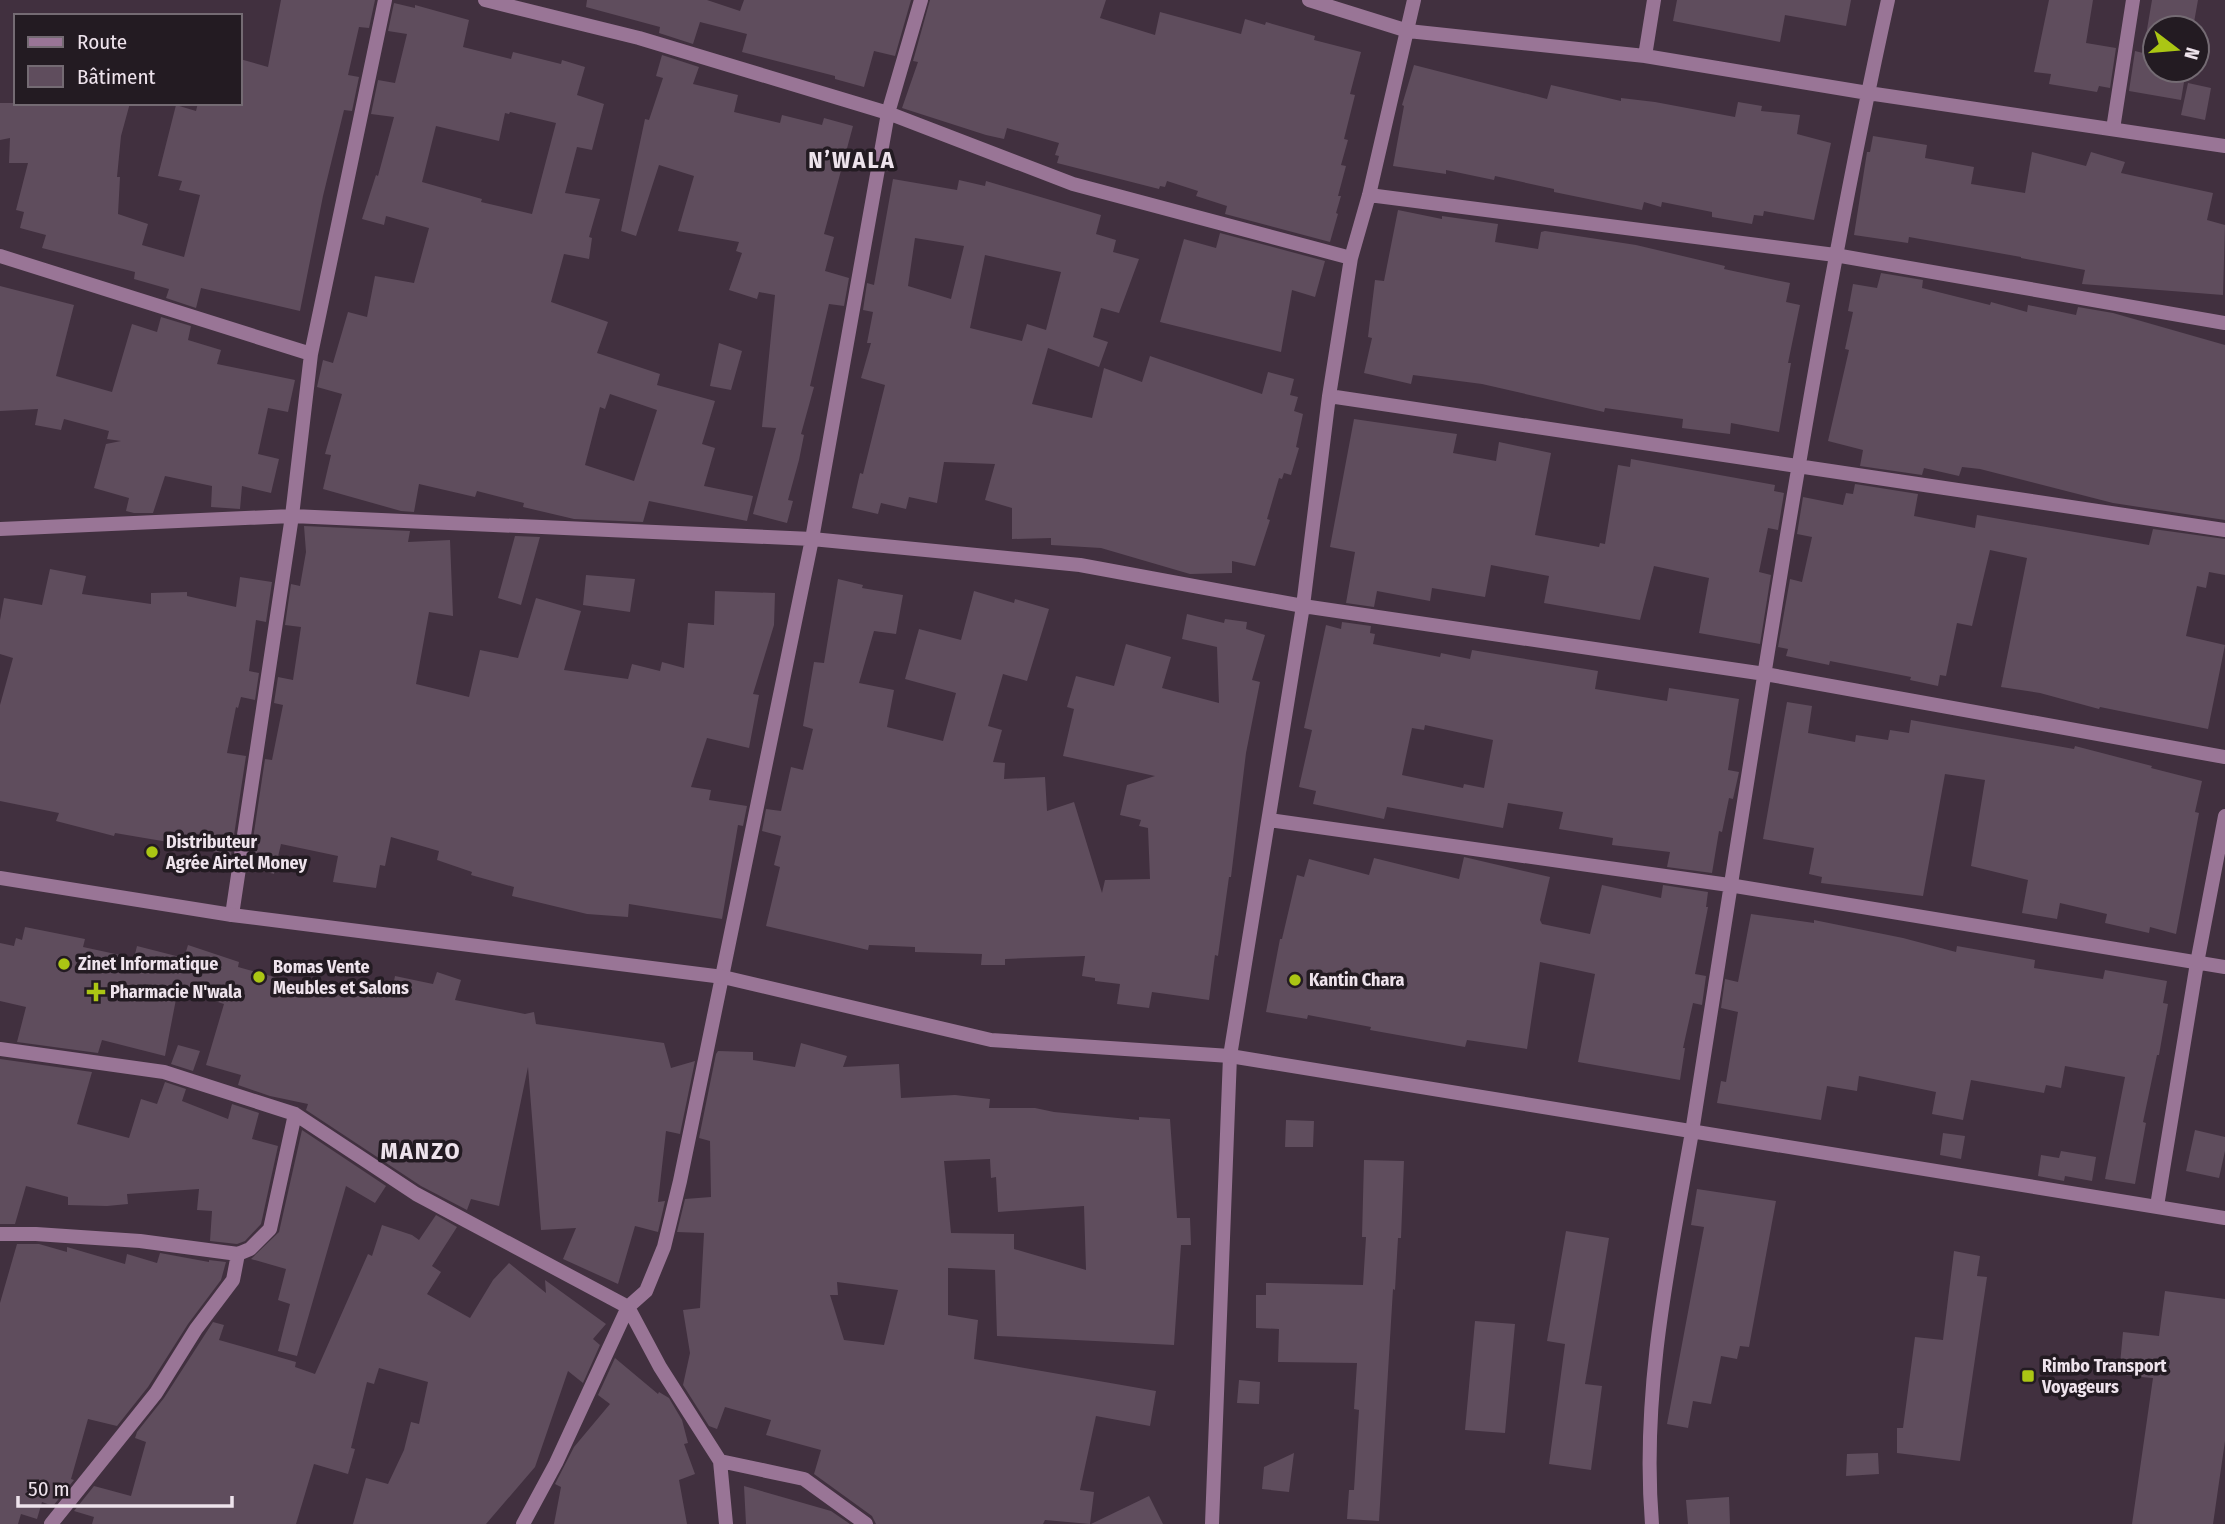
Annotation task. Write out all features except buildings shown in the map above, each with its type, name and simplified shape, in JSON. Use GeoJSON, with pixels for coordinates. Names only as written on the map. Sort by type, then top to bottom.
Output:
{"type":"FeatureCollection","features":[{"type":"Feature","properties":{"kind":"street"},"geometry":{"type":"LineString","coordinates":[[232,915],[292,516],[311,354],[385,0]]}},
{"type":"Feature","properties":{"kind":"street"},"geometry":{"type":"LineString","coordinates":[[485,0],[639,38],[888,113],[1073,184],[1351,258]]}},
{"type":"Feature","properties":{"kind":"street"},"geometry":{"type":"LineString","coordinates":[[523,1524],[556,1464],[628,1307],[646,1291],[664,1247],[723,977],[812,539],[888,113],[921,0]]}},
{"type":"Feature","properties":{"kind":"street"},"geometry":{"type":"LineString","coordinates":[[1308,0],[1408,31],[1645,56],[1868,93],[2225,146]]}},
{"type":"Feature","properties":{"kind":"street"},"geometry":{"type":"LineString","coordinates":[[1212,1524],[1230,1056],[1303,606],[1329,397],[1351,258],[1369,195],[1414,0]]}},
{"type":"Feature","properties":{"kind":"street"},"geometry":{"type":"LineString","coordinates":[[1645,56],[1654,0]]}},
{"type":"Feature","properties":{"kind":"street"},"geometry":{"type":"LineString","coordinates":[[1652,1524],[1649,1488],[1650,1423],[1654,1364],[1665,1281],[1692,1132],[1729,884],[1798,465],[1835,256],[1888,0]]}},
{"type":"Feature","properties":{"kind":"street"},"geometry":{"type":"LineString","coordinates":[[2113,129],[2133,0]]}},
{"type":"Feature","properties":{"kind":"street"},"geometry":{"type":"LineString","coordinates":[[1369,195],[1835,256],[2225,323]]}},
{"type":"Feature","properties":{"kind":"street"},"geometry":{"type":"LineString","coordinates":[[0,256],[311,354]]}},
{"type":"Feature","properties":{"kind":"street"},"geometry":{"type":"LineString","coordinates":[[1329,397],[2225,530]]}},
{"type":"Feature","properties":{"kind":"street"},"geometry":{"type":"LineString","coordinates":[[0,529],[292,516],[812,539],[1080,565],[1303,606],[1765,674],[2225,757]]}},
{"type":"Feature","properties":{"kind":"street"},"geometry":{"type":"LineString","coordinates":[[2157,1206],[2197,963],[2225,816]]}},
{"type":"Feature","properties":{"kind":"street"},"geometry":{"type":"LineString","coordinates":[[1269,821],[1729,884],[2225,967]]}},
{"type":"Feature","properties":{"kind":"street"},"geometry":{"type":"LineString","coordinates":[[0,878],[232,915],[723,977],[991,1040],[1230,1056],[2225,1218]]}},
{"type":"Feature","properties":{"kind":"street"},"geometry":{"type":"LineString","coordinates":[[0,1049],[163,1072],[295,1114],[416,1194],[628,1307],[660,1367],[720,1461],[726,1524]]}},
{"type":"Feature","properties":{"kind":"street"},"geometry":{"type":"LineString","coordinates":[[0,1234],[139,1241],[238,1254],[250,1249],[270,1229],[295,1114]]}},
{"type":"Feature","properties":{"kind":"street"},"geometry":{"type":"LineString","coordinates":[[51,1524],[156,1393],[196,1329],[233,1280],[238,1254]]}},
{"type":"Feature","properties":{"kind":"street"},"geometry":{"type":"LineString","coordinates":[[720,1461],[804,1479],[866,1524]]}},
{"type":"Feature","properties":{"kind":"place","name":"Distributeur Agrée Airtel Money"},"geometry":{"type":"Point","coordinates":[152,852]}},
{"type":"Feature","properties":{"kind":"place","name":"Zinet Informatique"},"geometry":{"type":"Point","coordinates":[64,964]}},
{"type":"Feature","properties":{"kind":"place","name":"Bomas Vente Meubles et Salons"},"geometry":{"type":"Point","coordinates":[259,977]}},
{"type":"Feature","properties":{"kind":"place","name":"Kantin Chara"},"geometry":{"type":"Point","coordinates":[1295,980]}},
{"type":"Feature","properties":{"kind":"place","name":"Pharmacie N'wala"},"geometry":{"type":"Point","coordinates":[96,992]}},
{"type":"Feature","properties":{"kind":"place","name":"Rimbo Transport Voyageurs"},"geometry":{"type":"Point","coordinates":[2028,1376]}},
{"type":"Feature","properties":{"kind":"district","name":"N’WALA"},"geometry":{"type":"Point","coordinates":[852,160]}},
{"type":"Feature","properties":{"kind":"district","name":"MANZO"},"geometry":{"type":"Point","coordinates":[421,1151]}}]}
